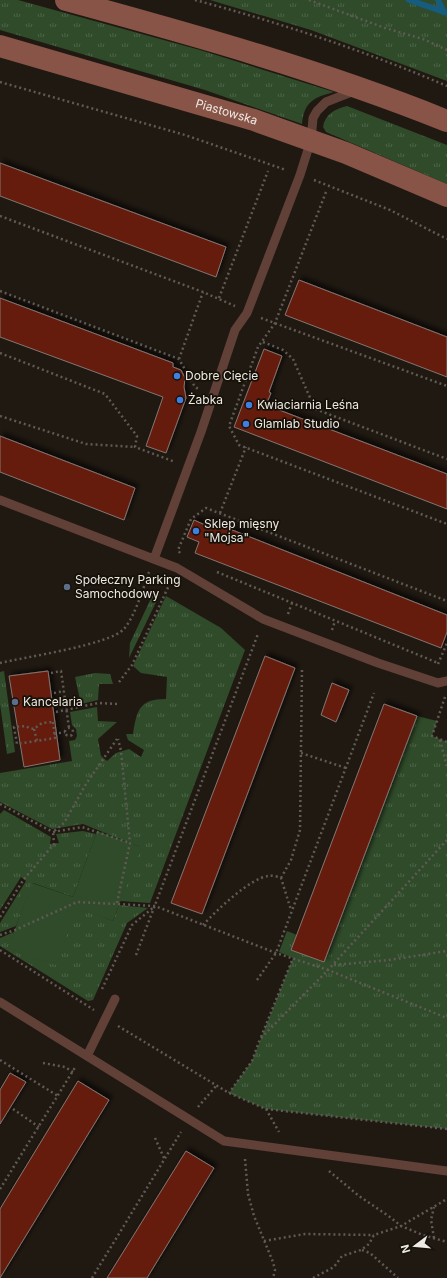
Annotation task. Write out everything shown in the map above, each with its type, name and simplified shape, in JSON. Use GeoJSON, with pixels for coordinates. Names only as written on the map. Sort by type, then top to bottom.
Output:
{"type":"FeatureCollection","features":[{"type":"Feature","properties":{"kind":"main road"},"geometry":{"type":"LineString","coordinates":[[66,0],[208,39],[363,89],[447,121]]}},
{"type":"Feature","properties":{"kind":"main road","name":"Piastowska"},"geometry":{"type":"LineString","coordinates":[[0,46],[201,103],[311,140],[447,196]]}},
{"type":"Feature","properties":{"kind":"lane"},"geometry":{"type":"LineString","coordinates":[[154,559],[188,467],[235,330],[247,312],[300,175],[311,140],[314,118],[317,111],[326,102],[341,95],[363,89]]}},
{"type":"Feature","properties":{"kind":"lane"},"geometry":{"type":"LineString","coordinates":[[0,500],[177,568],[263,619],[378,663],[443,682]]}},
{"type":"Feature","properties":{"kind":"lane"},"geometry":{"type":"LineString","coordinates":[[85,1055],[114,999]]}},
{"type":"Feature","properties":{"kind":"lane"},"geometry":{"type":"LineString","coordinates":[[0,1002],[224,1141],[447,1171]]}},
{"type":"Feature","properties":{"kind":"path"},"geometry":{"type":"LineString","coordinates":[[195,0],[353,49],[388,61],[447,86]]}},
{"type":"Feature","properties":{"kind":"path"},"geometry":{"type":"LineString","coordinates":[[309,0],[385,28],[423,40],[447,50]]}},
{"type":"Feature","properties":{"kind":"path"},"geometry":{"type":"LineString","coordinates":[[0,82],[185,135],[300,175],[390,210],[447,240]]}},
{"type":"Feature","properties":{"kind":"path"},"geometry":{"type":"LineString","coordinates":[[219,298],[268,171]]}},
{"type":"Feature","properties":{"kind":"path"},"geometry":{"type":"LineString","coordinates":[[326,192],[275,323],[258,347],[229,426],[239,445],[447,524]]}},
{"type":"Feature","properties":{"kind":"path"},"geometry":{"type":"LineString","coordinates":[[0,216],[219,298],[247,312],[275,323],[447,386]]}},
{"type":"Feature","properties":{"kind":"path"},"geometry":{"type":"LineString","coordinates":[[0,291],[179,359],[195,387],[212,398]]}},
{"type":"Feature","properties":{"kind":"path"},"geometry":{"type":"LineString","coordinates":[[179,359],[203,292]]}},
{"type":"Feature","properties":{"kind":"path"},"geometry":{"type":"LineString","coordinates":[[263,342],[283,350],[293,359],[315,409],[447,459]]}},
{"type":"Feature","properties":{"kind":"path"},"geometry":{"type":"LineString","coordinates":[[0,353],[105,394],[138,436],[135,447]]}},
{"type":"Feature","properties":{"kind":"path"},"geometry":{"type":"LineString","coordinates":[[0,416],[86,444],[135,447],[188,467]]}},
{"type":"Feature","properties":{"kind":"path"},"geometry":{"type":"LineString","coordinates":[[220,513],[246,447]]}},
{"type":"Feature","properties":{"kind":"path"},"geometry":{"type":"LineString","coordinates":[[182,558],[178,550],[191,519],[206,508],[447,601]]}},
{"type":"Feature","properties":{"kind":"path"},"geometry":{"type":"LineString","coordinates":[[0,663],[94,643],[118,634],[125,627],[137,604],[154,559]]}},
{"type":"Feature","properties":{"kind":"path"},"geometry":{"type":"LineString","coordinates":[[136,955],[263,619]]}},
{"type":"Feature","properties":{"kind":"path"},"geometry":{"type":"LineString","coordinates":[[447,642],[438,663],[446,696],[432,736],[447,742]]}},
{"type":"Feature","properties":{"kind":"path"},"geometry":{"type":"LineString","coordinates":[[291,910],[281,878],[291,860],[300,830],[302,669]]}},
{"type":"Feature","properties":{"kind":"path"},"geometry":{"type":"LineString","coordinates":[[51,673],[61,671],[69,728],[73,731],[72,735],[68,736],[65,732]]}},
{"type":"Feature","properties":{"kind":"path"},"geometry":{"type":"LineString","coordinates":[[54,693],[64,691]]}},
{"type":"Feature","properties":{"kind":"path"},"geometry":{"type":"LineString","coordinates":[[257,980],[276,953],[374,693]]}},
{"type":"Feature","properties":{"kind":"path"},"geometry":{"type":"LineString","coordinates":[[56,712],[98,703],[118,704]]}},
{"type":"Feature","properties":{"kind":"path"},"geometry":{"type":"LineString","coordinates":[[53,722],[55,738],[17,744],[14,728],[26,726],[34,729],[42,723],[53,722]]}},
{"type":"Feature","properties":{"kind":"path"},"geometry":{"type":"LineString","coordinates":[[54,734],[65,732],[69,728]]}},
{"type":"Feature","properties":{"kind":"path"},"geometry":{"type":"LineString","coordinates":[[34,729],[37,741]]}},
{"type":"Feature","properties":{"kind":"path"},"geometry":{"type":"LineString","coordinates":[[53,832],[64,823],[86,784],[118,739],[121,751],[130,843],[117,903]]}},
{"type":"Feature","properties":{"kind":"path"},"geometry":{"type":"LineString","coordinates":[[440,740],[447,767]]}},
{"type":"Feature","properties":{"kind":"path"},"geometry":{"type":"LineString","coordinates":[[301,753],[346,768]]}},
{"type":"Feature","properties":{"kind":"path"},"geometry":{"type":"LineString","coordinates":[[0,804],[53,832],[82,827],[130,843]]}},
{"type":"Feature","properties":{"kind":"path"},"geometry":{"type":"LineString","coordinates":[[0,810],[4,806]]}},
{"type":"Feature","properties":{"kind":"path"},"geometry":{"type":"LineString","coordinates":[[0,917],[24,879],[54,844],[53,832]]}},
{"type":"Feature","properties":{"kind":"path"},"geometry":{"type":"LineString","coordinates":[[260,1039],[334,965],[447,840]]}},
{"type":"Feature","properties":{"kind":"path"},"geometry":{"type":"LineString","coordinates":[[203,925],[224,904],[256,880],[270,876],[281,878]]}},
{"type":"Feature","properties":{"kind":"path"},"geometry":{"type":"LineString","coordinates":[[0,935],[77,902],[155,906],[276,953],[328,970],[447,1018]]}},
{"type":"Feature","properties":{"kind":"path"},"geometry":{"type":"LineString","coordinates":[[100,996],[132,925],[155,906]]}},
{"type":"Feature","properties":{"kind":"path"},"geometry":{"type":"LineString","coordinates":[[0,950],[105,1018],[216,1086],[266,1109],[447,1129]]}},
{"type":"Feature","properties":{"kind":"path"},"geometry":{"type":"LineString","coordinates":[[334,965],[389,960],[447,950]]}},
{"type":"Feature","properties":{"kind":"path"},"geometry":{"type":"LineString","coordinates":[[229,1093],[252,1061],[293,958]]}},
{"type":"Feature","properties":{"kind":"path"},"geometry":{"type":"LineString","coordinates":[[93,1010],[96,1003]]}},
{"type":"Feature","properties":{"kind":"path"},"geometry":{"type":"LineString","coordinates":[[0,1189],[72,1072],[85,1055]]}},
{"type":"Feature","properties":{"kind":"path"},"geometry":{"type":"LineString","coordinates":[[0,1060],[58,1096]]}},
{"type":"Feature","properties":{"kind":"path"},"geometry":{"type":"LineString","coordinates":[[43,1063],[65,1067],[72,1072]]}},
{"type":"Feature","properties":{"kind":"path"},"geometry":{"type":"LineString","coordinates":[[92,1278],[189,1118],[216,1086]]}},
{"type":"Feature","properties":{"kind":"path"},"geometry":{"type":"LineString","coordinates":[[13,1109],[39,1127]]}},
{"type":"Feature","properties":{"kind":"path"},"geometry":{"type":"LineString","coordinates":[[266,1109],[289,1150]]}},
{"type":"Feature","properties":{"kind":"path"},"geometry":{"type":"LineString","coordinates":[[155,1138],[165,1158]]}},
{"type":"Feature","properties":{"kind":"path"},"geometry":{"type":"LineString","coordinates":[[242,1143],[248,1194],[254,1216],[275,1270],[273,1278]]}},
{"type":"Feature","properties":{"kind":"path"},"geometry":{"type":"LineString","coordinates":[[314,1153],[345,1185],[401,1226],[447,1242]]}},
{"type":"Feature","properties":{"kind":"path"},"geometry":{"type":"LineString","coordinates":[[264,1241],[306,1234],[374,1236],[401,1226],[447,1199]]}},
{"type":"Feature","properties":{"kind":"path"},"geometry":{"type":"LineString","coordinates":[[434,1207],[431,1220],[434,1238]]}},
{"type":"Feature","properties":{"kind":"path"},"geometry":{"type":"LineString","coordinates":[[312,1278],[334,1267],[342,1256],[361,1250],[369,1244],[374,1236]]}},
{"type":"Feature","properties":{"kind":"path"},"geometry":{"type":"LineString","coordinates":[[361,1250],[370,1253],[398,1278]]}},
{"type":"Feature","properties":{"kind":"green space"},"geometry":{"type":"Polygon","coordinates":[[[0,0],[18,0],[200,50],[334,92],[321,96],[311,102],[305,110],[302,124],[205,90],[0,30],[0,0]]]}},
{"type":"Feature","properties":{"kind":"green space"},"geometry":{"type":"Polygon","coordinates":[[[210,0],[447,0],[447,81],[311,30],[210,0]]]}},
{"type":"Feature","properties":{"kind":"green space"},"geometry":{"type":"Polygon","coordinates":[[[347,106],[447,145],[447,184],[326,132],[323,127],[328,115],[347,106]]]}},
{"type":"Feature","properties":{"kind":"green space"},"geometry":{"type":"Polygon","coordinates":[[[154,592],[160,594],[129,658],[130,643],[154,592]]]}},
{"type":"Feature","properties":{"kind":"green space"},"geometry":{"type":"Polygon","coordinates":[[[166,596],[221,628],[245,650],[150,903],[120,901],[140,847],[83,824],[52,829],[0,802],[0,773],[72,761],[69,741],[75,740],[77,736],[76,729],[72,725],[70,712],[97,707],[98,721],[117,722],[98,739],[101,756],[107,761],[116,753],[129,749],[141,757],[144,750],[128,740],[126,734],[133,734],[138,712],[145,704],[150,701],[166,699],[167,677],[141,673],[133,666],[166,596]]]}},
{"type":"Feature","properties":{"kind":"green space"},"geometry":{"type":"Polygon","coordinates":[[[4,671],[15,752],[7,754],[0,704],[0,672],[4,671]]]}},
{"type":"Feature","properties":{"kind":"green space"},"geometry":{"type":"Polygon","coordinates":[[[95,673],[110,674],[113,684],[99,684],[98,700],[81,704],[75,677],[95,673]]]}},
{"type":"Feature","properties":{"kind":"green space"},"geometry":{"type":"Polygon","coordinates":[[[417,716],[437,721],[432,736],[447,742],[447,1129],[266,1109],[229,1093],[252,1061],[293,958],[279,952],[287,931],[297,935],[292,950],[324,962],[417,716]]]}},
{"type":"Feature","properties":{"kind":"green space"},"geometry":{"type":"Polygon","coordinates":[[[4,810],[51,837],[50,844],[59,843],[56,834],[83,831],[96,834],[73,897],[33,883],[16,926],[0,932],[0,923],[26,881],[21,877],[0,910],[0,814],[4,810]]]}},
{"type":"Feature","properties":{"kind":"green space"},"geometry":{"type":"Polygon","coordinates":[[[97,831],[141,847],[113,921],[77,908],[56,965],[8,948],[32,883],[73,897],[97,831]]]}},
{"type":"Feature","properties":{"kind":"green space"},"geometry":{"type":"Polygon","coordinates":[[[119,905],[148,908],[127,923],[93,1000],[88,1001],[0,946],[0,938],[14,932],[9,948],[77,907],[113,921],[119,905]]]}},
{"type":"Feature","properties":{"kind":"building"},"geometry":{"type":"Polygon","coordinates":[[[0,163],[226,247],[216,277],[0,196],[0,163]]]}},
{"type":"Feature","properties":{"kind":"building"},"geometry":{"type":"Polygon","coordinates":[[[299,280],[447,337],[447,377],[285,315],[299,280]]]}},
{"type":"Feature","properties":{"kind":"building"},"geometry":{"type":"Polygon","coordinates":[[[0,298],[173,363],[173,367],[181,370],[185,378],[184,387],[186,398],[166,453],[146,446],[163,397],[0,337],[0,298]]]}},
{"type":"Feature","properties":{"kind":"building"},"geometry":{"type":"Polygon","coordinates":[[[264,349],[282,356],[266,405],[447,474],[447,509],[234,427],[264,349]]]}},
{"type":"Feature","properties":{"kind":"building"},"geometry":{"type":"Polygon","coordinates":[[[0,436],[135,488],[124,520],[0,472],[0,436]]]}},
{"type":"Feature","properties":{"kind":"building"},"geometry":{"type":"Polygon","coordinates":[[[194,520],[205,525],[207,520],[447,615],[447,632],[441,648],[195,553],[199,542],[187,537],[194,520]]]}},
{"type":"Feature","properties":{"kind":"building"},"geometry":{"type":"Polygon","coordinates":[[[265,656],[295,668],[202,914],[171,903],[265,656]]]}},
{"type":"Feature","properties":{"kind":"building"},"geometry":{"type":"Polygon","coordinates":[[[48,671],[60,760],[24,767],[9,676],[48,671]]]}},
{"type":"Feature","properties":{"kind":"building"},"geometry":{"type":"Polygon","coordinates":[[[332,683],[349,690],[336,722],[321,715],[332,683]]]}},
{"type":"Feature","properties":{"kind":"building"},"geometry":{"type":"Polygon","coordinates":[[[384,704],[417,716],[324,962],[291,950],[384,704]]]}},
{"type":"Feature","properties":{"kind":"building"},"geometry":{"type":"Polygon","coordinates":[[[10,1073],[26,1082],[0,1124],[0,1090],[10,1073]]]}},
{"type":"Feature","properties":{"kind":"building"},"geometry":{"type":"Polygon","coordinates":[[[78,1081],[109,1100],[0,1278],[0,1209],[78,1081]]]}},
{"type":"Feature","properties":{"kind":"building"},"geometry":{"type":"Polygon","coordinates":[[[186,1151],[214,1168],[147,1278],[107,1278],[186,1151]]]}},
{"type":"Feature","properties":{"kind":"waterway"},"geometry":{"type":"LineString","coordinates":[[409,0],[447,13]]}},
{"type":"Feature","properties":{"kind":"waterway"},"geometry":{"type":"LineString","coordinates":[[438,0],[444,12]]}},
{"type":"Feature","properties":{"kind":"place","name":"Dobre Cięcie"},"geometry":{"type":"Point","coordinates":[177,376]}},
{"type":"Feature","properties":{"kind":"place","name":"Żabka"},"geometry":{"type":"Point","coordinates":[180,400]}},
{"type":"Feature","properties":{"kind":"place","name":"Kwiaciarnia Leśna"},"geometry":{"type":"Point","coordinates":[249,405]}},
{"type":"Feature","properties":{"kind":"place","name":"Glamlab Studio"},"geometry":{"type":"Point","coordinates":[246,424]}},
{"type":"Feature","properties":{"kind":"place","name":"Sklep mięsny \"Mojsa\""},"geometry":{"type":"Point","coordinates":[196,531]}},
{"type":"Feature","properties":{"kind":"place","name":"Społeczny Parking Samochodowy"},"geometry":{"type":"Point","coordinates":[67,587]}},
{"type":"Feature","properties":{"kind":"place","name":"Kancelaria"},"geometry":{"type":"Point","coordinates":[15,702]}}]}
